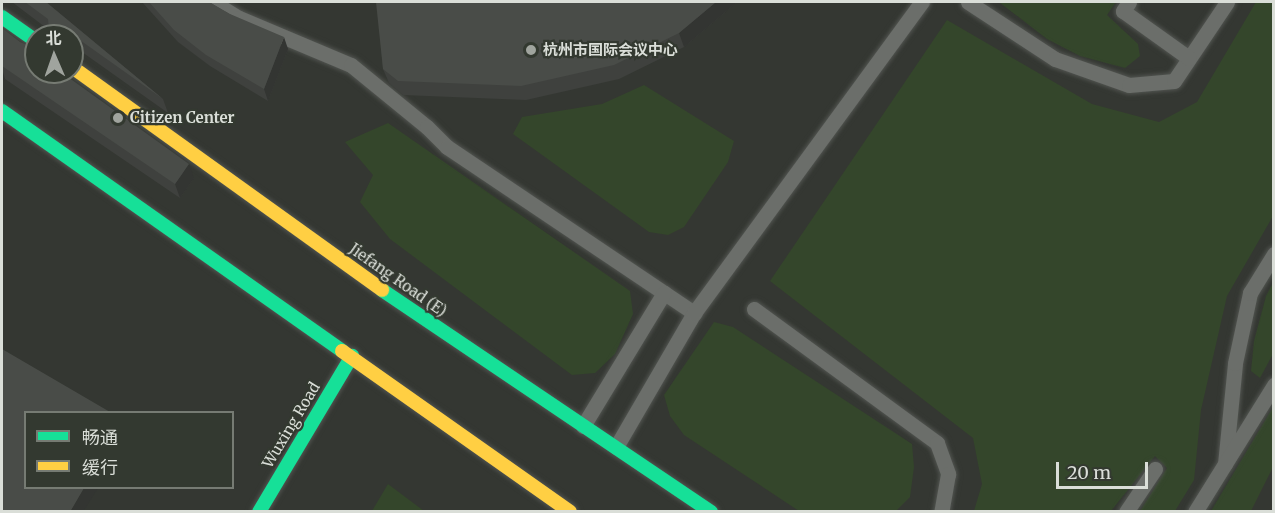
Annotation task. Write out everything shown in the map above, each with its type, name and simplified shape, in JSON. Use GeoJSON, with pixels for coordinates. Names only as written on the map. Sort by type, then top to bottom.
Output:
{"type":"FeatureCollection","features":[{"type":"Feature","properties":{"kind":"main road"},"geometry":{"type":"LineString","coordinates":[[2,17],[24,33]]}},
{"type":"Feature","properties":{"kind":"main road","name":"Jiefang Road (E)"},"geometry":{"type":"LineString","coordinates":[[84,76],[387,294],[711,512]]}},
{"type":"Feature","properties":{"kind":"main road"},"geometry":{"type":"LineString","coordinates":[[2,111],[570,512]]}},
{"type":"Feature","properties":{"kind":"main road","name":"Wuxing Road"},"geometry":{"type":"LineString","coordinates":[[258,512],[352,356]]}},
{"type":"Feature","properties":{"kind":"lane"},"geometry":{"type":"LineString","coordinates":[[213,2],[239,18],[351,65],[427,127],[447,147],[694,313]]}},
{"type":"Feature","properties":{"kind":"lane"},"geometry":{"type":"LineString","coordinates":[[616,447],[694,313],[922,2]]}},
{"type":"Feature","properties":{"kind":"lane"},"geometry":{"type":"LineString","coordinates":[[968,2],[1055,59],[1129,85],[1174,81],[1227,2]]}},
{"type":"Feature","properties":{"kind":"lane"},"geometry":{"type":"LineString","coordinates":[[1129,2],[1123,10],[1189,58]]}},
{"type":"Feature","properties":{"kind":"lane"},"geometry":{"type":"LineString","coordinates":[[1224,464],[1235,363],[1250,293],[1274,254]]}},
{"type":"Feature","properties":{"kind":"lane"},"geometry":{"type":"LineString","coordinates":[[583,426],[664,293]]}},
{"type":"Feature","properties":{"kind":"lane"},"geometry":{"type":"LineString","coordinates":[[753,309],[937,443],[948,474],[941,512]]}},
{"type":"Feature","properties":{"kind":"lane"},"geometry":{"type":"LineString","coordinates":[[1195,512],[1274,385]]}},
{"type":"Feature","properties":{"kind":"lane"},"geometry":{"type":"LineString","coordinates":[[1126,512],[1155,469]]}},
{"type":"Feature","properties":{"kind":"green space"},"geometry":{"type":"Polygon","coordinates":[[[999,2],[1116,2],[1107,15],[1138,44],[1140,56],[1125,68],[1080,56],[1047,39],[999,2]]]}},
{"type":"Feature","properties":{"kind":"green space"},"geometry":{"type":"Polygon","coordinates":[[[1256,2],[1273,2],[1273,216],[1227,296],[1201,410],[1194,480],[1175,511],[1140,511],[1167,468],[1155,456],[1111,511],[974,511],[982,484],[973,438],[770,281],[947,20],[1092,104],[1159,122],[1197,102],[1256,2]]]}},
{"type":"Feature","properties":{"kind":"green space"},"geometry":{"type":"Polygon","coordinates":[[[644,85],[734,141],[728,162],[684,227],[668,235],[649,232],[513,134],[522,117],[602,104],[644,85]]]}},
{"type":"Feature","properties":{"kind":"green space"},"geometry":{"type":"Polygon","coordinates":[[[388,123],[630,291],[633,314],[615,354],[595,373],[572,375],[390,239],[360,202],[373,175],[345,142],[388,123]]]}},
{"type":"Feature","properties":{"kind":"green space"},"geometry":{"type":"Polygon","coordinates":[[[1273,283],[1273,354],[1260,378],[1251,371],[1254,341],[1266,296],[1273,283]]]}},
{"type":"Feature","properties":{"kind":"green space"},"geometry":{"type":"Polygon","coordinates":[[[714,322],[733,327],[912,444],[914,467],[910,497],[896,511],[799,511],[684,435],[670,416],[664,395],[714,322]]]}},
{"type":"Feature","properties":{"kind":"green space"},"geometry":{"type":"Polygon","coordinates":[[[1273,407],[1273,467],[1251,511],[1211,511],[1273,407]]]}},
{"type":"Feature","properties":{"kind":"green space"},"geometry":{"type":"Polygon","coordinates":[[[388,484],[424,511],[372,511],[388,484]]]}},
{"type":"Feature","properties":{"kind":"building"},"geometry":{"type":"Polygon","coordinates":[[[25,2],[46,2],[73,24],[48,24],[48,19],[25,2]]]}},
{"type":"Feature","properties":{"kind":"building"},"geometry":{"type":"Polygon","coordinates":[[[149,2],[209,2],[230,14],[284,37],[264,89],[206,55],[174,30],[149,2]]]}},
{"type":"Feature","properties":{"kind":"building","name":"杭州市国际会议中心"},"geometry":{"type":"Polygon","coordinates":[[[376,2],[716,2],[679,33],[614,65],[521,86],[398,81],[383,69],[376,2]]]}},
{"type":"Feature","properties":{"kind":"building"},"geometry":{"type":"Polygon","coordinates":[[[2,28],[24,44],[24,81],[2,66],[2,28]]]}},
{"type":"Feature","properties":{"kind":"building"},"geometry":{"type":"Polygon","coordinates":[[[84,34],[163,99],[84,43],[84,34]]]}},
{"type":"Feature","properties":{"kind":"building"},"geometry":{"type":"Polygon","coordinates":[[[28,84],[78,84],[189,164],[175,184],[28,84]]]}},
{"type":"Feature","properties":{"kind":"building"},"geometry":{"type":"Polygon","coordinates":[[[2,349],[108,411],[24,411],[24,489],[83,489],[70,512],[2,512],[2,349]]]}},
{"type":"Feature","properties":{"kind":"traffic: fast"},"geometry":{"type":"LineString","coordinates":[[2,17],[24,33]]}},
{"type":"Feature","properties":{"kind":"traffic: fast"},"geometry":{"type":"LineString","coordinates":[[2,111],[342,351]]}},
{"type":"Feature","properties":{"kind":"traffic: fast"},"geometry":{"type":"LineString","coordinates":[[382,290],[711,512]]}},
{"type":"Feature","properties":{"kind":"traffic: fast"},"geometry":{"type":"LineString","coordinates":[[259,512],[352,356]]}},
{"type":"Feature","properties":{"kind":"traffic: slow"},"geometry":{"type":"LineString","coordinates":[[84,76],[382,290]]}},
{"type":"Feature","properties":{"kind":"traffic: slow"},"geometry":{"type":"LineString","coordinates":[[342,351],[570,512]]}},
{"type":"Feature","properties":{"kind":"place","name":"杭州市国际会议中心"},"geometry":{"type":"Point","coordinates":[531,50]}},
{"type":"Feature","properties":{"kind":"place","name":"Citizen Center"},"geometry":{"type":"Point","coordinates":[118,118]}}]}
